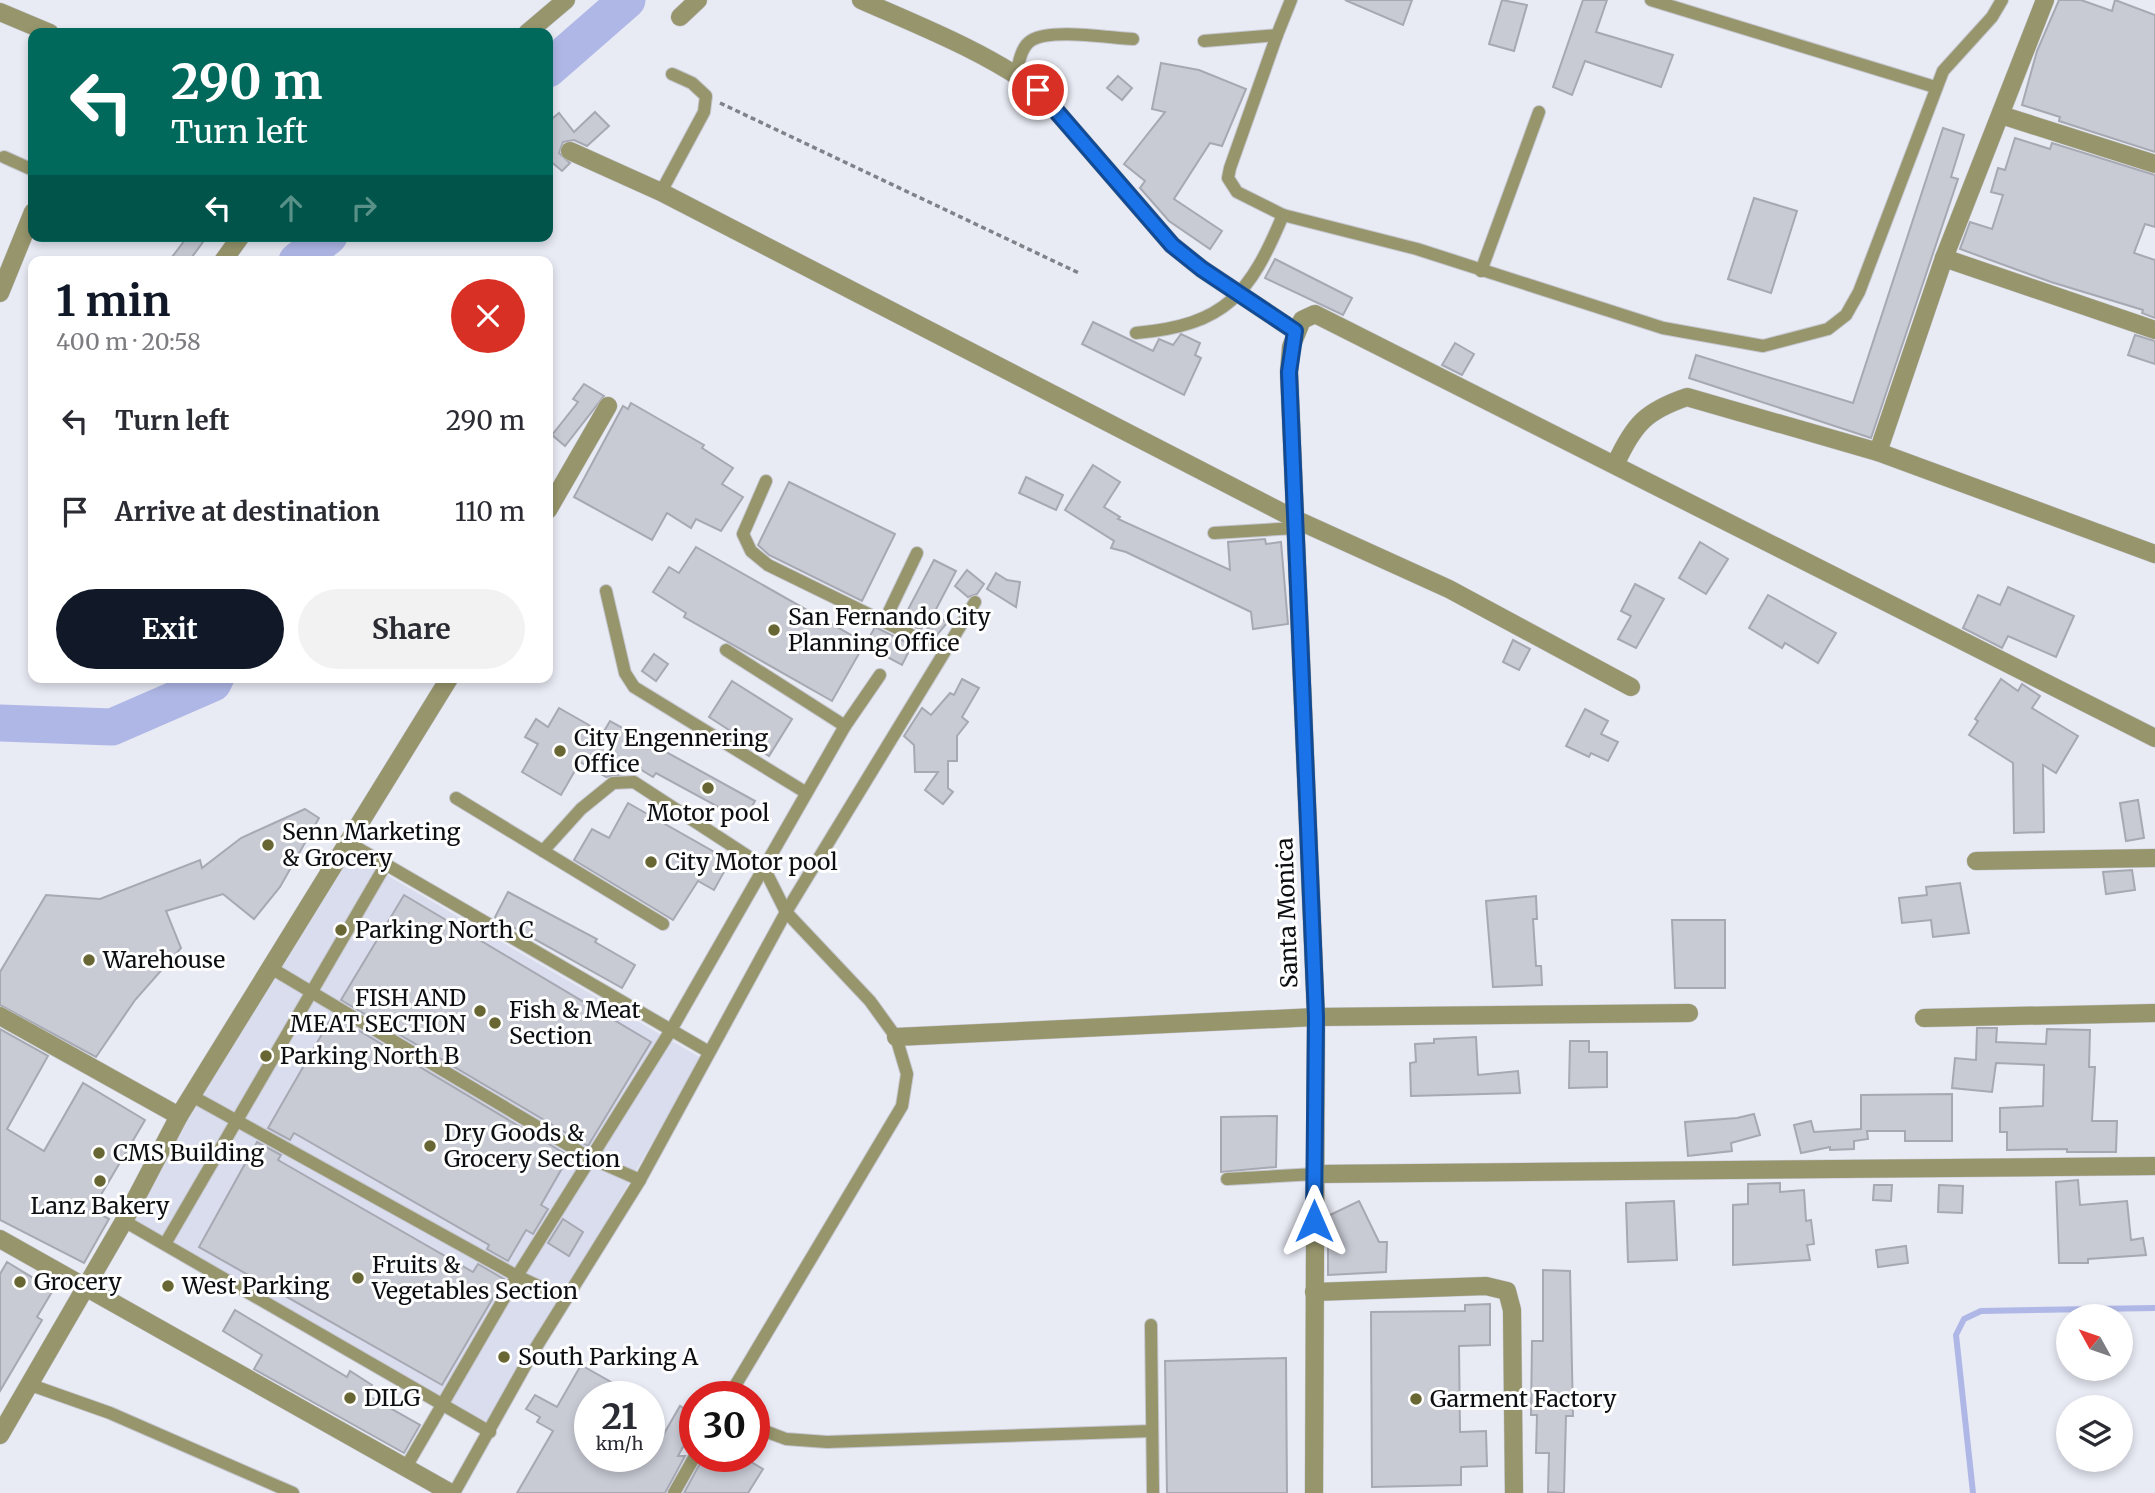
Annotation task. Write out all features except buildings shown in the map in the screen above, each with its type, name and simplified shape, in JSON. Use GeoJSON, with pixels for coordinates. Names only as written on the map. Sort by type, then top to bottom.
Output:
{"type":"FeatureCollection","features":[{"type":"Feature","properties":{"kind":"street"},"geometry":{"type":"LineString","coordinates":[[533,28],[566,0]]}},
{"type":"Feature","properties":{"kind":"street"},"geometry":{"type":"LineString","coordinates":[[680,18],[698,0]]}},
{"type":"Feature","properties":{"kind":"street"},"geometry":{"type":"LineString","coordinates":[[861,0],[953,40],[1016,74],[1038,90],[1172,245],[1295,331],[1302,320],[1315,314],[1616,463],[2155,737]]}},
{"type":"Feature","properties":{"kind":"street"},"geometry":{"type":"LineString","coordinates":[[1878,452],[1944,258],[2045,0]]}},
{"type":"Feature","properties":{"kind":"street"},"geometry":{"type":"LineString","coordinates":[[0,12],[38,28]]}},
{"type":"Feature","properties":{"kind":"street"},"geometry":{"type":"LineString","coordinates":[[2001,115],[2155,164]]}},
{"type":"Feature","properties":{"kind":"street"},"geometry":{"type":"LineString","coordinates":[[570,151],[661,192],[1296,524],[1407,568],[1631,687]]}},
{"type":"Feature","properties":{"kind":"street"},"geometry":{"type":"LineString","coordinates":[[0,293],[28,224]]}},
{"type":"Feature","properties":{"kind":"street"},"geometry":{"type":"LineString","coordinates":[[1944,258],[2155,330]]}},
{"type":"Feature","properties":{"kind":"street","name":"Santa Monica"},"geometry":{"type":"LineString","coordinates":[[1295,331],[1289,372],[1316,1017],[1314,1493]]}},
{"type":"Feature","properties":{"kind":"street"},"geometry":{"type":"LineString","coordinates":[[1616,463],[1628,436],[1646,415],[1660,406],[1687,397],[1878,452],[2155,554]]}},
{"type":"Feature","properties":{"kind":"street"},"geometry":{"type":"LineString","coordinates":[[553,501],[608,406]]}},
{"type":"Feature","properties":{"kind":"street"},"geometry":{"type":"LineString","coordinates":[[0,1435],[124,1221],[179,1116],[446,683]]}},
{"type":"Feature","properties":{"kind":"street"},"geometry":{"type":"LineString","coordinates":[[1976,861],[2155,858]]}},
{"type":"Feature","properties":{"kind":"street"},"geometry":{"type":"LineString","coordinates":[[896,1037],[1316,1017],[1689,1013]]}},
{"type":"Feature","properties":{"kind":"street"},"geometry":{"type":"LineString","coordinates":[[1924,1018],[2155,1013]]}},
{"type":"Feature","properties":{"kind":"street"},"geometry":{"type":"LineString","coordinates":[[0,1016],[179,1116]]}},
{"type":"Feature","properties":{"kind":"street"},"geometry":{"type":"LineString","coordinates":[[1315,1174],[2155,1166]]}},
{"type":"Feature","properties":{"kind":"street"},"geometry":{"type":"LineString","coordinates":[[0,1239],[453,1493]]}},
{"type":"Feature","properties":{"kind":"street"},"geometry":{"type":"LineString","coordinates":[[1314,1292],[1486,1286],[1507,1291],[1512,1310],[1514,1493]]}},
{"type":"Feature","properties":{"kind":"lane"},"geometry":{"type":"LineString","coordinates":[[1291,0],[1234,151],[1228,178],[1237,192],[1283,215],[1418,249],[1663,328],[1763,346],[1828,329],[1846,315],[1859,292],[1935,87],[1951,60],[1992,17],[2002,0]]}},
{"type":"Feature","properties":{"kind":"lane"},"geometry":{"type":"LineString","coordinates":[[1651,0],[1935,87]]}},
{"type":"Feature","properties":{"kind":"lane"},"geometry":{"type":"LineString","coordinates":[[1204,41],[1277,35]]}},
{"type":"Feature","properties":{"kind":"lane"},"geometry":{"type":"LineString","coordinates":[[1016,74],[1022,51],[1032,40],[1046,36],[1133,39]]}},
{"type":"Feature","properties":{"kind":"lane"},"geometry":{"type":"LineString","coordinates":[[661,192],[704,112],[706,96],[692,83],[672,74]]}},
{"type":"Feature","properties":{"kind":"lane"},"geometry":{"type":"LineString","coordinates":[[1481,271],[1539,112]]}},
{"type":"Feature","properties":{"kind":"lane"},"geometry":{"type":"LineString","coordinates":[[4,157],[28,168]]}},
{"type":"Feature","properties":{"kind":"lane"},"geometry":{"type":"LineString","coordinates":[[1136,333],[1171,330],[1193,324],[1240,294],[1267,254],[1283,215]]}},
{"type":"Feature","properties":{"kind":"lane"},"geometry":{"type":"LineString","coordinates":[[766,481],[743,534],[751,551],[768,565],[944,651]]}},
{"type":"Feature","properties":{"kind":"lane"},"geometry":{"type":"LineString","coordinates":[[1214,533],[1296,524]]}},
{"type":"Feature","properties":{"kind":"lane"},"geometry":{"type":"LineString","coordinates":[[884,622],[917,553]]}},
{"type":"Feature","properties":{"kind":"lane"},"geometry":{"type":"LineString","coordinates":[[606,591],[625,673],[634,687],[805,792]]}},
{"type":"Feature","properties":{"kind":"lane"},"geometry":{"type":"LineString","coordinates":[[453,1493],[566,1299],[640,1180],[786,912],[975,602]]}},
{"type":"Feature","properties":{"kind":"lane"},"geometry":{"type":"LineString","coordinates":[[726,650],[845,726]]}},
{"type":"Feature","properties":{"kind":"lane"},"geometry":{"type":"LineString","coordinates":[[407,1466],[517,1276],[671,1030],[805,792],[880,675]]}},
{"type":"Feature","properties":{"kind":"lane"},"geometry":{"type":"LineString","coordinates":[[542,851],[581,809],[613,783],[634,782],[763,866],[786,912],[870,1001],[896,1037],[907,1074],[902,1106],[738,1381]]}},
{"type":"Feature","properties":{"kind":"lane"},"geometry":{"type":"LineString","coordinates":[[456,798],[663,924]]}},
{"type":"Feature","properties":{"kind":"lane"},"geometry":{"type":"LineString","coordinates":[[349,843],[709,1052]]}},
{"type":"Feature","properties":{"kind":"lane"},"geometry":{"type":"LineString","coordinates":[[164,1244],[386,864]]}},
{"type":"Feature","properties":{"kind":"lane"},"geometry":{"type":"LineString","coordinates":[[271,968],[590,1158],[640,1180]]}},
{"type":"Feature","properties":{"kind":"lane"},"geometry":{"type":"LineString","coordinates":[[192,1096],[517,1276],[566,1299]]}},
{"type":"Feature","properties":{"kind":"lane"},"geometry":{"type":"LineString","coordinates":[[1227,1179],[1315,1174]]}},
{"type":"Feature","properties":{"kind":"lane"},"geometry":{"type":"LineString","coordinates":[[124,1221],[490,1432]]}},
{"type":"Feature","properties":{"kind":"lane"},"geometry":{"type":"LineString","coordinates":[[1151,1325],[1153,1493]]}},
{"type":"Feature","properties":{"kind":"lane"},"geometry":{"type":"LineString","coordinates":[[28,1384],[110,1413],[293,1493]]}},
{"type":"Feature","properties":{"kind":"lane"},"geometry":{"type":"LineString","coordinates":[[770,1433],[786,1439],[827,1442],[1152,1431]]}},
{"type":"Feature","properties":{"kind":"lane"},"geometry":{"type":"LineString","coordinates":[[674,1493],[686,1472]]}},
{"type":"Feature","properties":{"kind":"path"},"geometry":{"type":"LineString","coordinates":[[706,96],[1081,274]]}},
{"type":"Feature","properties":{"kind":"shaded area"},"geometry":{"type":"Polygon","coordinates":[[[347,852],[701,1058],[487,1428],[128,1220],[347,852]]]}},
{"type":"Feature","properties":{"kind":"waterway"},"geometry":{"type":"LineString","coordinates":[[553,65],[627,0]]}},
{"type":"Feature","properties":{"kind":"waterway"},"geometry":{"type":"LineString","coordinates":[[303,256],[321,242]]}},
{"type":"Feature","properties":{"kind":"waterway"},"geometry":{"type":"LineString","coordinates":[[0,723],[112,727],[213,683]]}},
{"type":"Feature","properties":{"kind":"waterway"},"geometry":{"type":"LineString","coordinates":[[1973,1493],[1956,1335],[1964,1319],[1981,1311],[2155,1308]]}},
{"type":"Feature","properties":{"kind":"place","name":"San Fernando City Planning Office"},"geometry":{"type":"Point","coordinates":[774,630]}},
{"type":"Feature","properties":{"kind":"place","name":"City Engennering Office"},"geometry":{"type":"Point","coordinates":[560,751]}},
{"type":"Feature","properties":{"kind":"place","name":"Motor pool"},"geometry":{"type":"Point","coordinates":[708,788]}},
{"type":"Feature","properties":{"kind":"place","name":"Senn Marketing & Grocery"},"geometry":{"type":"Point","coordinates":[268,845]}},
{"type":"Feature","properties":{"kind":"place","name":"City Motor pool"},"geometry":{"type":"Point","coordinates":[651,862]}},
{"type":"Feature","properties":{"kind":"place","name":"Parking North C"},"geometry":{"type":"Point","coordinates":[341,930]}},
{"type":"Feature","properties":{"kind":"place","name":"Warehouse"},"geometry":{"type":"Point","coordinates":[89,960]}},
{"type":"Feature","properties":{"kind":"place","name":"FISH AND MEAT SECTION"},"geometry":{"type":"Point","coordinates":[480,1011]}},
{"type":"Feature","properties":{"kind":"place","name":"Fish & Meat Section"},"geometry":{"type":"Point","coordinates":[495,1023]}},
{"type":"Feature","properties":{"kind":"place","name":"Parking North B"},"geometry":{"type":"Point","coordinates":[266,1056]}},
{"type":"Feature","properties":{"kind":"place","name":"Dry Goods & Grocery Section"},"geometry":{"type":"Point","coordinates":[430,1146]}},
{"type":"Feature","properties":{"kind":"place","name":"CMS Building"},"geometry":{"type":"Point","coordinates":[99,1153]}},
{"type":"Feature","properties":{"kind":"place","name":"Lanz Bakery"},"geometry":{"type":"Point","coordinates":[100,1181]}},
{"type":"Feature","properties":{"kind":"place","name":"Fruits & Vegetables Section"},"geometry":{"type":"Point","coordinates":[358,1278]}},
{"type":"Feature","properties":{"kind":"place","name":"Grocery"},"geometry":{"type":"Point","coordinates":[20,1282]}},
{"type":"Feature","properties":{"kind":"place","name":"West Parking"},"geometry":{"type":"Point","coordinates":[168,1286]}},
{"type":"Feature","properties":{"kind":"place","name":"South Parking A"},"geometry":{"type":"Point","coordinates":[504,1357]}},
{"type":"Feature","properties":{"kind":"place","name":"DILG"},"geometry":{"type":"Point","coordinates":[350,1398]}},
{"type":"Feature","properties":{"kind":"place","name":"Garment Factory"},"geometry":{"type":"Point","coordinates":[1416,1399]}},
{"type":"Feature","properties":{"kind":"route"},"geometry":{"type":"LineString","coordinates":[[1038,90],[1172,245],[1202,269],[1295,331],[1289,372],[1316,1017],[1314,1221]]}}]}
